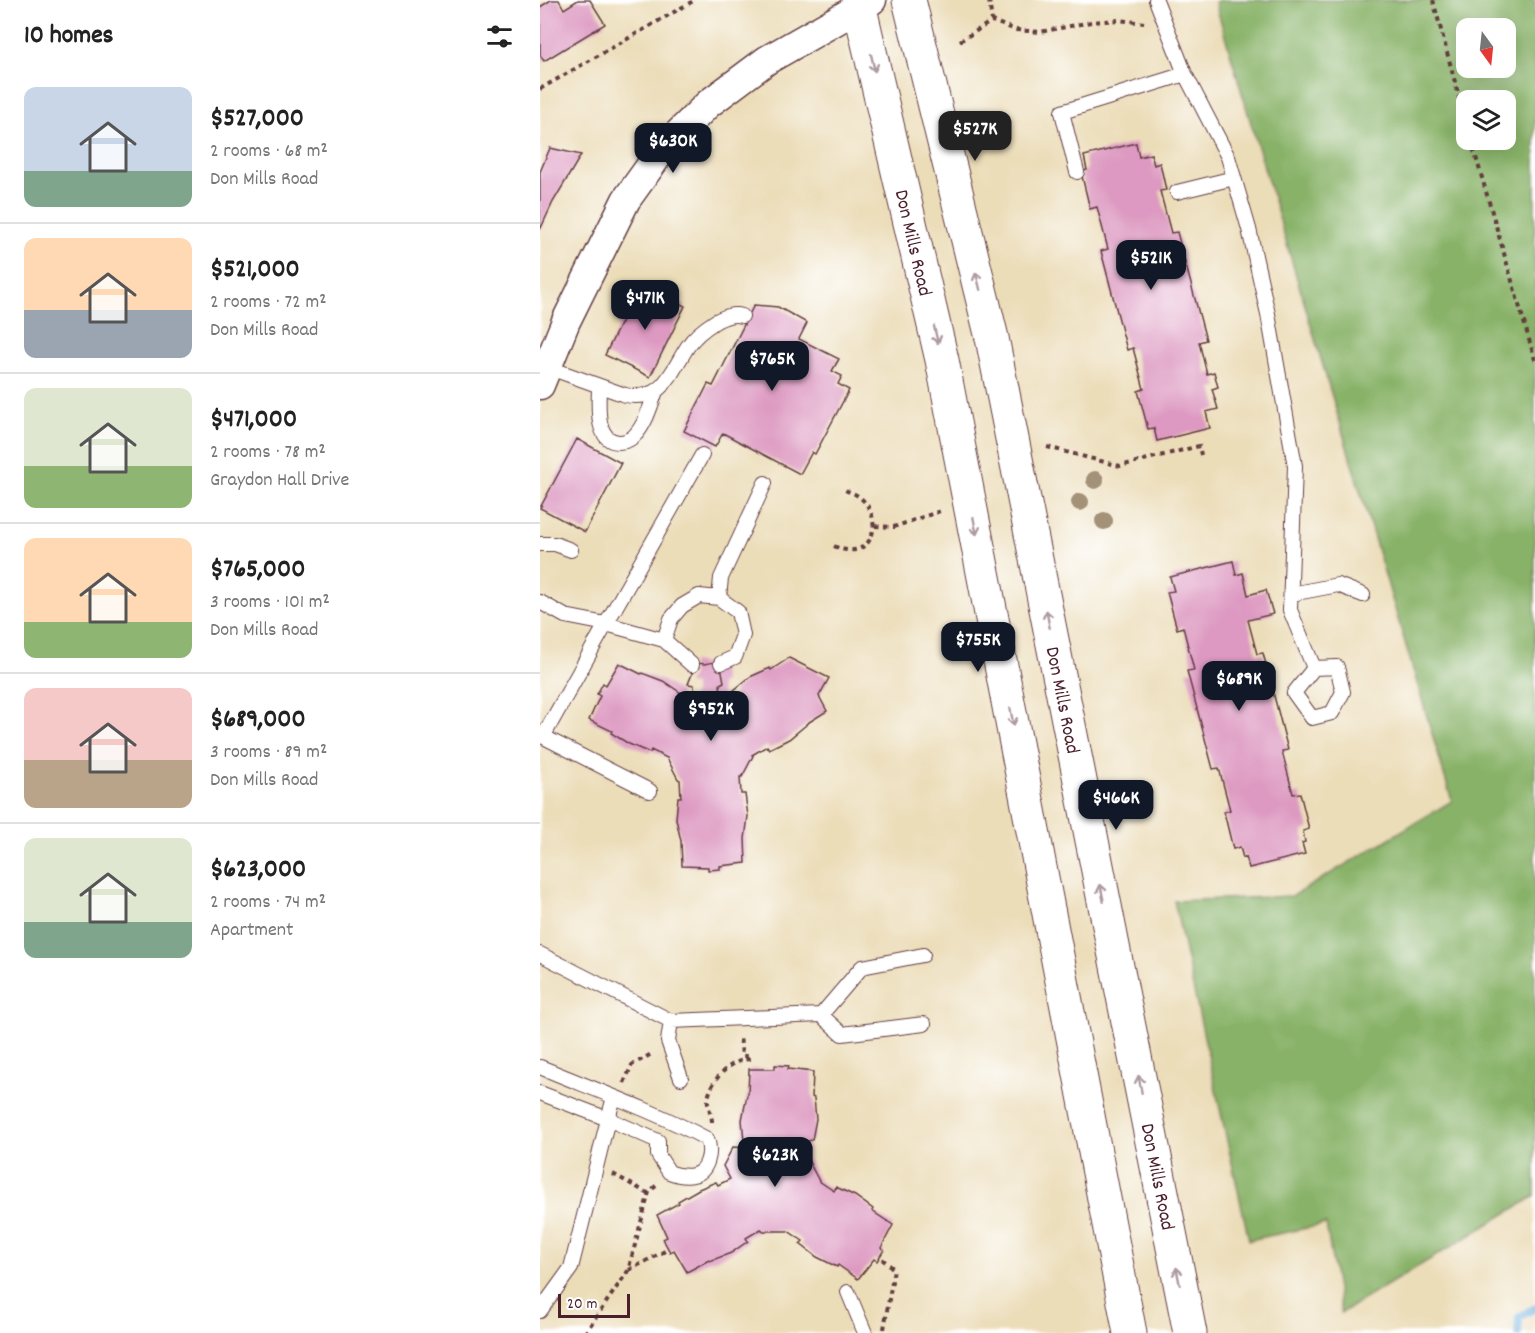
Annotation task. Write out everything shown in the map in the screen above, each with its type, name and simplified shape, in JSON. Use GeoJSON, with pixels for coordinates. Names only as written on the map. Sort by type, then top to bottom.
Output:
{"type":"FeatureCollection","features":[{"type":"Feature","properties":{"kind":"main road","name":"Don Mills Road"},"geometry":{"type":"LineString","coordinates":[[909,0],[992,338],[1190,1333]]}},
{"type":"Feature","properties":{"kind":"main road","name":"Don Mills Road"},"geometry":{"type":"LineString","coordinates":[[863,2],[942,360],[1130,1333]]}},
{"type":"Feature","properties":{"kind":"street"},"geometry":{"type":"LineString","coordinates":[[544,376],[566,321],[626,200],[662,150],[708,104],[767,60],[863,2]]}},
{"type":"Feature","properties":{"kind":"lane"},"geometry":{"type":"LineString","coordinates":[[1156,0],[1185,74],[1228,158],[1249,229],[1268,314],[1295,466],[1290,610],[1314,668]]}},
{"type":"Feature","properties":{"kind":"lane"},"geometry":{"type":"LineString","coordinates":[[1077,172],[1062,112],[1185,74]]}},
{"type":"Feature","properties":{"kind":"lane"},"geometry":{"type":"LineString","coordinates":[[1177,192],[1234,178]]}},
{"type":"Feature","properties":{"kind":"lane"},"geometry":{"type":"LineString","coordinates":[[544,376],[599,386],[636,397],[656,391],[664,385],[689,345],[705,328],[720,319],[735,314],[742,316]]}},
{"type":"Feature","properties":{"kind":"lane"},"geometry":{"type":"LineString","coordinates":[[599,386],[600,424],[606,436],[615,442],[628,441],[636,435],[656,391]]}},
{"type":"Feature","properties":{"kind":"lane"},"geometry":{"type":"LineString","coordinates":[[650,791],[542,736],[702,455]]}},
{"type":"Feature","properties":{"kind":"lane"},"geometry":{"type":"LineString","coordinates":[[719,598],[721,578],[765,483]]}},
{"type":"Feature","properties":{"kind":"lane"},"geometry":{"type":"LineString","coordinates":[[540,544],[555,544],[571,550]]}},
{"type":"Feature","properties":{"kind":"lane"},"geometry":{"type":"LineString","coordinates":[[1291,594],[1338,585],[1363,595]]}},
{"type":"Feature","properties":{"kind":"lane"},"geometry":{"type":"LineString","coordinates":[[664,640],[671,619],[682,606],[699,596],[719,598],[738,612],[743,636],[735,657],[721,663]]}},
{"type":"Feature","properties":{"kind":"lane"},"geometry":{"type":"LineString","coordinates":[[540,602],[565,616],[606,624],[664,640],[692,665]]}},
{"type":"Feature","properties":{"kind":"lane"},"geometry":{"type":"LineString","coordinates":[[540,954],[671,1021],[820,1015],[842,1034],[924,1024]]}},
{"type":"Feature","properties":{"kind":"lane"},"geometry":{"type":"LineString","coordinates":[[820,1015],[862,967],[923,955]]}},
{"type":"Feature","properties":{"kind":"lane"},"geometry":{"type":"LineString","coordinates":[[671,1021],[668,1041],[681,1078]]}},
{"type":"Feature","properties":{"kind":"lane"},"geometry":{"type":"LineString","coordinates":[[540,1067],[618,1092],[707,1139],[710,1153],[708,1160],[696,1175],[685,1176],[669,1172],[658,1155],[657,1141],[668,1120]]}},
{"type":"Feature","properties":{"kind":"lane"},"geometry":{"type":"LineString","coordinates":[[540,1311],[571,1268],[608,1119],[618,1092]]}},
{"type":"Feature","properties":{"kind":"lane"},"geometry":{"type":"LineString","coordinates":[[540,1093],[657,1141]]}},
{"type":"Feature","properties":{"kind":"lane"},"geometry":{"type":"LineString","coordinates":[[848,1292],[866,1333]]}},
{"type":"Feature","properties":{"kind":"path"},"geometry":{"type":"LineString","coordinates":[[540,89],[695,0]]}},
{"type":"Feature","properties":{"kind":"path"},"geometry":{"type":"LineString","coordinates":[[989,0],[992,21]]}},
{"type":"Feature","properties":{"kind":"path"},"geometry":{"type":"LineString","coordinates":[[1433,0],[1457,90]]}},
{"type":"Feature","properties":{"kind":"path"},"geometry":{"type":"LineString","coordinates":[[992,21],[1016,30],[1040,32],[1091,22],[1119,20],[1144,23]]}},
{"type":"Feature","properties":{"kind":"path"},"geometry":{"type":"LineString","coordinates":[[960,41],[992,21]]}},
{"type":"Feature","properties":{"kind":"path"},"geometry":{"type":"LineString","coordinates":[[1474,150],[1535,360]]}},
{"type":"Feature","properties":{"kind":"path"},"geometry":{"type":"LineString","coordinates":[[1047,447],[1120,466],[1199,446],[1202,455]]}},
{"type":"Feature","properties":{"kind":"path"},"geometry":{"type":"LineString","coordinates":[[834,546],[846,552],[858,550],[869,543],[875,526],[870,508],[858,496],[845,490]]}},
{"type":"Feature","properties":{"kind":"path"},"geometry":{"type":"LineString","coordinates":[[875,526],[894,527],[952,507]]}},
{"type":"Feature","properties":{"kind":"path"},"geometry":{"type":"LineString","coordinates":[[618,1092],[632,1065],[669,1044]]}},
{"type":"Feature","properties":{"kind":"path"},"geometry":{"type":"LineString","coordinates":[[711,1125],[708,1102],[711,1087],[721,1072],[742,1060],[750,1059],[749,1056],[742,1056]]}},
{"type":"Feature","properties":{"kind":"path"},"geometry":{"type":"LineString","coordinates":[[596,1164],[649,1194]]}},
{"type":"Feature","properties":{"kind":"path"},"geometry":{"type":"LineString","coordinates":[[585,1333],[628,1271],[649,1194],[662,1180]]}},
{"type":"Feature","properties":{"kind":"path"},"geometry":{"type":"LineString","coordinates":[[628,1271],[667,1250]]}},
{"type":"Feature","properties":{"kind":"path"},"geometry":{"type":"LineString","coordinates":[[882,1259],[894,1269],[884,1333]]}},
{"type":"Feature","properties":{"kind":"green space"},"geometry":{"type":"Polygon","coordinates":[[[1221,0],[1535,0],[1535,1196],[1341,1313],[1326,1224],[1249,1240],[1174,901],[1293,896],[1452,801],[1215,2],[1221,0]]]}},
{"type":"Feature","properties":{"kind":"building"},"geometry":{"type":"Polygon","coordinates":[[[551,0],[559,0],[564,9],[578,0],[590,0],[605,24],[544,61],[540,55],[540,7],[551,0]]]}},
{"type":"Feature","properties":{"kind":"building"},"geometry":{"type":"Polygon","coordinates":[[[1136,143],[1139,157],[1151,154],[1154,165],[1160,163],[1166,190],[1160,191],[1171,233],[1177,232],[1206,340],[1199,342],[1207,374],[1214,372],[1218,387],[1212,389],[1218,409],[1206,412],[1210,428],[1157,441],[1154,428],[1148,429],[1138,391],[1144,389],[1133,348],[1127,350],[1101,251],[1108,249],[1097,207],[1090,209],[1081,172],[1087,170],[1084,156],[1136,143]]]}},
{"type":"Feature","properties":{"kind":"building"},"geometry":{"type":"Polygon","coordinates":[[[550,148],[581,155],[553,202],[540,230],[540,172],[550,148]]]}},
{"type":"Feature","properties":{"kind":"building"},"geometry":{"type":"Polygon","coordinates":[[[640,284],[685,306],[650,377],[605,355],[640,284]]]}},
{"type":"Feature","properties":{"kind":"building"},"geometry":{"type":"Polygon","coordinates":[[[754,305],[778,307],[807,323],[799,339],[839,359],[832,371],[842,376],[838,384],[849,390],[815,454],[812,452],[800,474],[723,433],[715,447],[684,431],[708,384],[713,386],[754,305]]]}},
{"type":"Feature","properties":{"kind":"building"},"geometry":{"type":"Polygon","coordinates":[[[577,439],[621,463],[585,532],[540,508],[577,439]]]}},
{"type":"Feature","properties":{"kind":"building"},"geometry":{"type":"Polygon","coordinates":[[[1233,561],[1236,575],[1243,573],[1248,595],[1266,590],[1273,614],[1248,620],[1257,654],[1263,653],[1288,750],[1282,751],[1293,794],[1300,793],[1309,829],[1303,831],[1305,842],[1302,843],[1305,854],[1249,868],[1240,847],[1233,849],[1224,812],[1230,810],[1219,768],[1213,769],[1187,671],[1194,670],[1183,627],[1177,629],[1167,592],[1174,591],[1170,577],[1233,561]]]}},
{"type":"Feature","properties":{"kind":"building"},"geometry":{"type":"Polygon","coordinates":[[[789,658],[829,678],[819,696],[827,711],[806,724],[789,739],[769,749],[767,746],[752,755],[740,777],[741,794],[745,794],[748,816],[745,839],[746,863],[708,870],[708,867],[682,866],[681,841],[676,819],[678,797],[681,797],[680,780],[667,758],[651,750],[650,753],[629,744],[611,733],[612,731],[589,720],[600,696],[597,694],[603,683],[606,685],[619,663],[641,674],[663,681],[681,693],[679,696],[690,702],[694,692],[694,685],[688,684],[692,674],[692,662],[704,664],[720,661],[724,682],[720,684],[721,692],[725,701],[735,694],[733,691],[750,677],[770,668],[771,670],[789,658]]]}},
{"type":"Feature","properties":{"kind":"building"},"geometry":{"type":"Polygon","coordinates":[[[775,1065],[813,1072],[812,1097],[816,1119],[812,1140],[808,1141],[807,1158],[819,1181],[834,1191],[836,1187],[855,1196],[893,1225],[881,1248],[884,1250],[877,1261],[874,1259],[858,1279],[838,1265],[837,1267],[817,1257],[800,1244],[803,1241],[788,1231],[763,1231],[761,1229],[746,1238],[748,1241],[731,1253],[709,1260],[687,1272],[674,1250],[670,1252],[663,1239],[667,1237],[657,1215],[699,1189],[716,1182],[718,1185],[730,1179],[723,1166],[733,1147],[748,1148],[749,1140],[744,1140],[742,1120],[748,1094],[749,1069],[775,1069],[775,1065]]]}},
{"type":"Feature","properties":{"kind":"waterway"},"geometry":{"type":"LineString","coordinates":[[1518,1333],[1519,1317],[1535,1308]]}}]}
